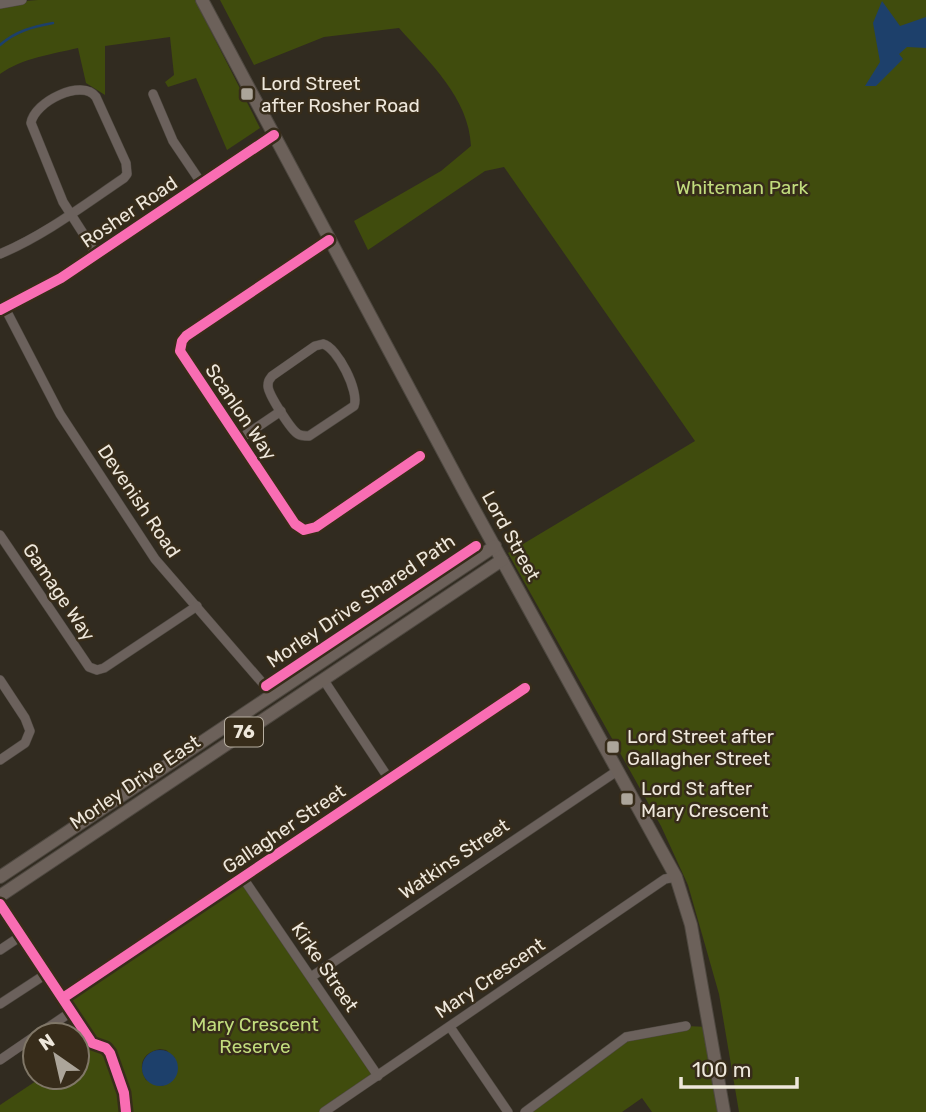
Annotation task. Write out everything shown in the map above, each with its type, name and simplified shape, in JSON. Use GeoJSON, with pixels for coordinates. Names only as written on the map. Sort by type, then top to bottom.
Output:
{"type":"FeatureCollection","features":[{"type":"Feature","properties":{"kind":"main road","name":"Lord Street"},"geometry":{"type":"LineString","coordinates":[[202,0],[502,561],[676,877],[691,925],[724,1112]]}},
{"type":"Feature","properties":{"kind":"main road","name":"Morley Drive East"},"geometry":{"type":"LineString","coordinates":[[0,877],[495,546]]}},
{"type":"Feature","properties":{"kind":"main road","name":"Morley Drive East"},"geometry":{"type":"LineString","coordinates":[[0,896],[502,561]]}},
{"type":"Feature","properties":{"kind":"street"},"geometry":{"type":"LineString","coordinates":[[0,4],[22,0]]}},
{"type":"Feature","properties":{"kind":"street"},"geometry":{"type":"LineString","coordinates":[[0,254],[26,243],[70,215],[124,178],[128,170],[96,97],[89,90],[83,89],[41,104],[34,112],[31,123],[70,215],[97,255]]}},
{"type":"Feature","properties":{"kind":"street"},"geometry":{"type":"LineString","coordinates":[[153,94],[173,141],[202,184]]}},
{"type":"Feature","properties":{"kind":"street","name":"Rosher Road"},"geometry":{"type":"LineString","coordinates":[[3,309],[97,255],[274,135]]}},
{"type":"Feature","properties":{"kind":"street","name":"Scanlon Way"},"geometry":{"type":"LineString","coordinates":[[329,240],[182,341],[180,346],[183,356],[295,524],[303,530],[316,527],[420,456]]}},
{"type":"Feature","properties":{"kind":"street","name":"Devenish Road"},"geometry":{"type":"LineString","coordinates":[[3,309],[60,414],[155,559],[272,694]]}},
{"type":"Feature","properties":{"kind":"street"},"geometry":{"type":"LineString","coordinates":[[329,345],[355,391],[354,406],[309,436],[298,435],[281,411],[268,388],[272,376],[315,346],[329,345]]}},
{"type":"Feature","properties":{"kind":"street"},"geometry":{"type":"LineString","coordinates":[[238,440],[281,411]]}},
{"type":"Feature","properties":{"kind":"street","name":"Gamage Way"},"geometry":{"type":"LineString","coordinates":[[0,535],[89,667],[94,669],[104,668],[197,607]]}},
{"type":"Feature","properties":{"kind":"street"},"geometry":{"type":"LineString","coordinates":[[0,680],[25,718],[30,731],[25,743],[0,760]]}},
{"type":"Feature","properties":{"kind":"street"},"geometry":{"type":"LineString","coordinates":[[323,680],[389,779]]}},
{"type":"Feature","properties":{"kind":"street","name":"Gallagher Street"},"geometry":{"type":"LineString","coordinates":[[62,998],[525,688]]}},
{"type":"Feature","properties":{"kind":"street","name":"Watkins Street"},"geometry":{"type":"LineString","coordinates":[[311,977],[617,771]]}},
{"type":"Feature","properties":{"kind":"street","name":"Mary Crescent"},"geometry":{"type":"LineString","coordinates":[[324,1112],[665,879],[676,877]]}},
{"type":"Feature","properties":{"kind":"street","name":"Kirke Street"},"geometry":{"type":"LineString","coordinates":[[243,878],[378,1076]]}},
{"type":"Feature","properties":{"kind":"street"},"geometry":{"type":"LineString","coordinates":[[0,904],[92,1043]]}},
{"type":"Feature","properties":{"kind":"street"},"geometry":{"type":"LineString","coordinates":[[0,950],[21,936]]}},
{"type":"Feature","properties":{"kind":"street"},"geometry":{"type":"LineString","coordinates":[[0,1004],[46,974]]}},
{"type":"Feature","properties":{"kind":"street"},"geometry":{"type":"LineString","coordinates":[[58,1021],[71,1012]]}},
{"type":"Feature","properties":{"kind":"street"},"geometry":{"type":"LineString","coordinates":[[525,1112],[626,1037],[686,1026]]}},
{"type":"Feature","properties":{"kind":"street"},"geometry":{"type":"LineString","coordinates":[[450,1027],[508,1112]]}},
{"type":"Feature","properties":{"kind":"street"},"geometry":{"type":"LineString","coordinates":[[0,1060],[21,1046]]}},
{"type":"Feature","properties":{"kind":"green space"},"geometry":{"type":"Polygon","coordinates":[[[38,0],[195,0],[260,128],[227,150],[196,78],[168,87],[165,82],[174,75],[170,37],[105,46],[105,95],[86,83],[78,48],[28,60],[0,74],[0,3],[38,0]]]}},
{"type":"Feature","properties":{"kind":"green space","name":"Whiteman Park"},"geometry":{"type":"Polygon","coordinates":[[[220,0],[926,0],[926,1112],[739,1112],[719,994],[688,885],[661,826],[508,553],[695,441],[504,167],[485,171],[368,250],[354,221],[441,171],[471,146],[463,112],[446,82],[399,28],[324,37],[254,65],[220,0]]]}},
{"type":"Feature","properties":{"kind":"green space","name":"Mary Crescent Reserve"},"geometry":{"type":"Polygon","coordinates":[[[243,878],[378,1076],[324,1112],[0,1112],[0,1105],[21,1091],[91,1091],[91,1021],[78,1021],[63,998],[243,878]],[[166,1050],[149,1053],[142,1064],[146,1080],[162,1086],[172,1081],[175,1058],[166,1050]]]}},
{"type":"Feature","properties":{"kind":"green space"},"geometry":{"type":"Polygon","coordinates":[[[686,1026],[709,1027],[724,1112],[652,1112],[642,1098],[622,1112],[525,1112],[626,1037],[686,1026]]]}},
{"type":"Feature","properties":{"kind":"water"},"geometry":{"type":"Polygon","coordinates":[[[882,1],[900,26],[926,17],[926,48],[907,47],[899,54],[903,59],[876,86],[865,86],[880,62],[873,23],[882,1]]]}},
{"type":"Feature","properties":{"kind":"water"},"geometry":{"type":"Polygon","coordinates":[[[160,1050],[173,1055],[178,1068],[173,1081],[160,1086],[147,1081],[142,1068],[147,1055],[160,1050]]]}},
{"type":"Feature","properties":{"kind":"waterway"},"geometry":{"type":"LineString","coordinates":[[0,45],[25,30],[53,23]]}},
{"type":"Feature","properties":{"kind":"cycle path"},"geometry":{"type":"LineString","coordinates":[[0,310],[61,278],[274,135]]}},
{"type":"Feature","properties":{"kind":"cycle path"},"geometry":{"type":"LineString","coordinates":[[329,240],[186,336],[180,351],[295,524],[304,530],[316,527],[420,456]]}},
{"type":"Feature","properties":{"kind":"cycle path","name":"Morley Drive Shared Path"},"geometry":{"type":"LineString","coordinates":[[266,686],[476,546]]}},
{"type":"Feature","properties":{"kind":"cycle path"},"geometry":{"type":"LineString","coordinates":[[63,998],[525,688]]}},
{"type":"Feature","properties":{"kind":"cycle path"},"geometry":{"type":"LineString","coordinates":[[0,904],[92,1043],[106,1048],[110,1053],[124,1093],[126,1112]]}},
{"type":"Feature","properties":{"kind":"place","name":"Lord Street after Rosher Road"},"geometry":{"type":"Point","coordinates":[247,94]}},
{"type":"Feature","properties":{"kind":"place","name":"Lord Street after Gallagher Street"},"geometry":{"type":"Point","coordinates":[613,747]}},
{"type":"Feature","properties":{"kind":"place","name":"Lord St after Mary Crescent"},"geometry":{"type":"Point","coordinates":[627,799]}}]}
